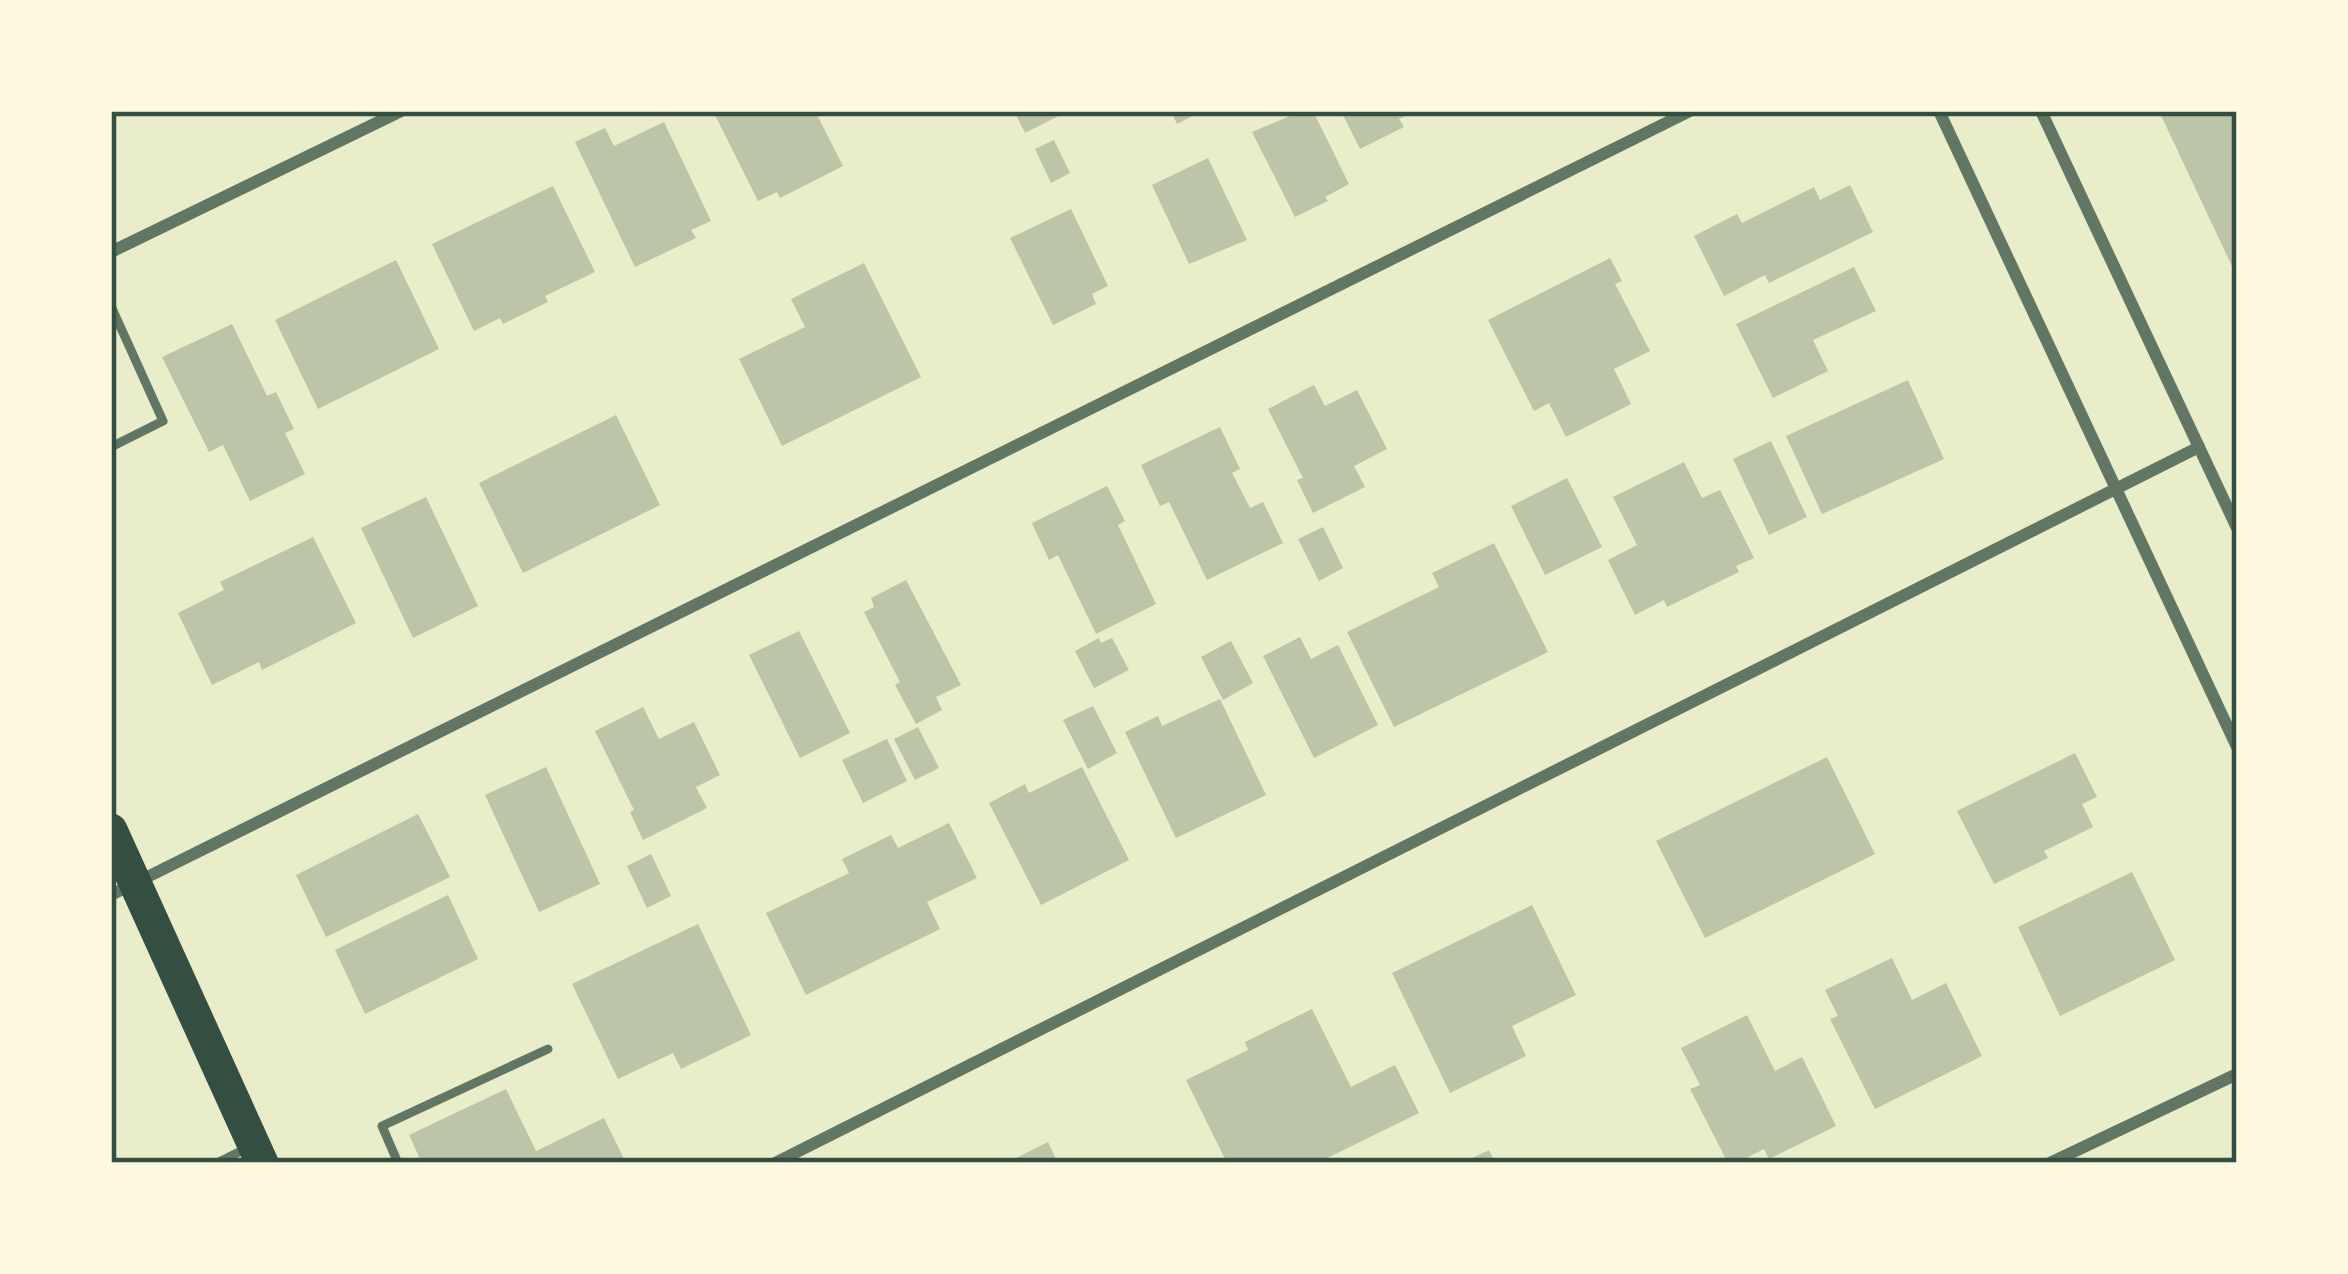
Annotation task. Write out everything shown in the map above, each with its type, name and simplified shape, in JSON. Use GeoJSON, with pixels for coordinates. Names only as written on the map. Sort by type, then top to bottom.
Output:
{"type":"FeatureCollection","features":[{"type":"Feature","properties":{"kind":"highway"},"geometry":{"type":"LineString","coordinates":[[111,830],[123,889],[258,1154]]}},
{"type":"Feature","properties":{"kind":"street"},"geometry":{"type":"LineString","coordinates":[[111,252],[401,111]]}},
{"type":"Feature","properties":{"kind":"street"},"geometry":{"type":"LineString","coordinates":[[123,889],[1690,111]]}},
{"type":"Feature","properties":{"kind":"street"},"geometry":{"type":"LineString","coordinates":[[1940,111],[2237,747]]}},
{"type":"Feature","properties":{"kind":"street"},"geometry":{"type":"LineString","coordinates":[[2042,111],[2237,528]]}},
{"type":"Feature","properties":{"kind":"street"},"geometry":{"type":"LineString","coordinates":[[775,1163],[2199,446]]}},
{"type":"Feature","properties":{"kind":"street"},"geometry":{"type":"LineString","coordinates":[[2050,1163],[2237,1074]]}},
{"type":"Feature","properties":{"kind":"lane"},"geometry":{"type":"LineString","coordinates":[[111,306],[163,421],[111,447]]}},
{"type":"Feature","properties":{"kind":"lane"},"geometry":{"type":"LineString","coordinates":[[398,1163],[382,1126],[548,1049]]}},
{"type":"Feature","properties":{"kind":"lane"},"geometry":{"type":"LineString","coordinates":[[217,1163],[258,1154]]}},
{"type":"Feature","properties":{"kind":"building"},"geometry":{"type":"Polygon","coordinates":[[[713,111],[815,111],[843,166],[780,198],[777,192],[758,201],[713,111]]]}},
{"type":"Feature","properties":{"kind":"building"},"geometry":{"type":"Polygon","coordinates":[[[1014,111],[1068,111],[1025,133],[1014,111]]]}},
{"type":"Feature","properties":{"kind":"building"},"geometry":{"type":"Polygon","coordinates":[[[1171,111],[1202,111],[1177,124],[1171,111]]]}},
{"type":"Feature","properties":{"kind":"building"},"geometry":{"type":"Polygon","coordinates":[[[1313,111],[1349,184],[1295,217],[1252,132],[1313,111]]]}},
{"type":"Feature","properties":{"kind":"building"},"geometry":{"type":"Polygon","coordinates":[[[1341,111],[1415,111],[1399,119],[1404,127],[1360,149],[1341,111]]]}},
{"type":"Feature","properties":{"kind":"building"},"geometry":{"type":"Polygon","coordinates":[[[2159,111],[2237,111],[2237,277],[2159,111]]]}},
{"type":"Feature","properties":{"kind":"building"},"geometry":{"type":"Polygon","coordinates":[[[664,122],[711,221],[691,230],[696,238],[635,267],[575,142],[605,128],[614,146],[664,122]]]}},
{"type":"Feature","properties":{"kind":"building"},"geometry":{"type":"Polygon","coordinates":[[[1054,140],[1070,173],[1051,183],[1035,149],[1054,140]]]}},
{"type":"Feature","properties":{"kind":"building"},"geometry":{"type":"Polygon","coordinates":[[[1208,158],[1247,240],[1189,264],[1152,185],[1208,158]]]}},
{"type":"Feature","properties":{"kind":"building"},"geometry":{"type":"Polygon","coordinates":[[[1850,185],[1873,232],[1769,283],[1765,275],[1724,296],[1694,236],[1737,214],[1742,223],[1814,187],[1820,200],[1850,185]]]}},
{"type":"Feature","properties":{"kind":"building"},"geometry":{"type":"Polygon","coordinates":[[[553,186],[595,272],[545,296],[548,302],[503,324],[500,318],[474,331],[432,244],[553,186]]]}},
{"type":"Feature","properties":{"kind":"building"},"geometry":{"type":"Polygon","coordinates":[[[1071,209],[1108,286],[1092,294],[1096,304],[1053,325],[1010,238],[1071,209]]]}},
{"type":"Feature","properties":{"kind":"building"},"geometry":{"type":"Polygon","coordinates":[[[1610,258],[1622,281],[1615,284],[1650,351],[1614,369],[1631,404],[1566,437],[1549,403],[1534,411],[1488,320],[1610,258]]]}},
{"type":"Feature","properties":{"kind":"building"},"geometry":{"type":"Polygon","coordinates":[[[396,260],[439,349],[318,409],[275,320],[396,260]]]}},
{"type":"Feature","properties":{"kind":"building"},"geometry":{"type":"Polygon","coordinates":[[[864,263],[921,377],[782,446],[739,359],[805,327],[791,299],[864,263]]]}},
{"type":"Feature","properties":{"kind":"building"},"geometry":{"type":"Polygon","coordinates":[[[1854,267],[1876,311],[1813,340],[1828,371],[1773,398],[1736,324],[1854,267]]]}},
{"type":"Feature","properties":{"kind":"building"},"geometry":{"type":"Polygon","coordinates":[[[232,324],[267,396],[276,392],[294,429],[285,433],[305,474],[250,501],[223,445],[209,452],[162,357],[232,324]]]}},
{"type":"Feature","properties":{"kind":"building"},"geometry":{"type":"Polygon","coordinates":[[[1908,380],[1944,459],[1822,514],[1786,436],[1908,380]]]}},
{"type":"Feature","properties":{"kind":"building"},"geometry":{"type":"Polygon","coordinates":[[[1314,385],[1325,406],[1357,390],[1387,449],[1354,466],[1365,487],[1313,513],[1297,480],[1303,478],[1268,409],[1314,385]]]}},
{"type":"Feature","properties":{"kind":"building"},"geometry":{"type":"Polygon","coordinates":[[[616,415],[660,505],[523,573],[479,483],[616,415]]]}},
{"type":"Feature","properties":{"kind":"building"},"geometry":{"type":"Polygon","coordinates":[[[1220,427],[1240,469],[1232,473],[1250,508],[1263,502],[1283,543],[1207,580],[1169,502],[1160,506],[1141,465],[1220,427]]]}},
{"type":"Feature","properties":{"kind":"building"},"geometry":{"type":"Polygon","coordinates":[[[1771,441],[1807,517],[1769,535],[1733,459],[1771,441]]]}},
{"type":"Feature","properties":{"kind":"building"},"geometry":{"type":"Polygon","coordinates":[[[1684,462],[1702,498],[1720,490],[1754,558],[1736,566],[1739,572],[1667,607],[1664,600],[1635,615],[1608,560],[1637,545],[1613,497],[1684,462]]]}},
{"type":"Feature","properties":{"kind":"building"},"geometry":{"type":"Polygon","coordinates":[[[1567,478],[1602,547],[1545,575],[1511,506],[1567,478]]]}},
{"type":"Feature","properties":{"kind":"building"},"geometry":{"type":"Polygon","coordinates":[[[1107,486],[1125,521],[1118,525],[1156,604],[1096,634],[1058,555],[1049,560],[1032,523],[1107,486]]]}},
{"type":"Feature","properties":{"kind":"building"},"geometry":{"type":"Polygon","coordinates":[[[426,497],[478,606],[413,638],[361,528],[426,497]]]}},
{"type":"Feature","properties":{"kind":"building"},"geometry":{"type":"Polygon","coordinates":[[[1323,527],[1343,568],[1319,581],[1298,539],[1323,527]]]}},
{"type":"Feature","properties":{"kind":"building"},"geometry":{"type":"Polygon","coordinates":[[[313,537],[356,623],[262,670],[259,662],[212,685],[178,613],[224,590],[220,582],[313,537]]]}},
{"type":"Feature","properties":{"kind":"building"},"geometry":{"type":"Polygon","coordinates":[[[1494,543],[1548,652],[1394,727],[1347,632],[1439,587],[1432,573],[1494,543]]]}},
{"type":"Feature","properties":{"kind":"building"},"geometry":{"type":"Polygon","coordinates":[[[906,580],[961,685],[936,697],[942,710],[916,724],[864,612],[874,607],[871,598],[906,580]]]}},
{"type":"Feature","properties":{"kind":"building"},"geometry":{"type":"Polygon","coordinates":[[[799,631],[850,733],[800,758],[749,655],[799,631]]]}},
{"type":"Feature","properties":{"kind":"building"},"geometry":{"type":"Polygon","coordinates":[[[1300,637],[1311,659],[1338,645],[1378,725],[1314,758],[1263,656],[1300,637]]]}},
{"type":"Feature","properties":{"kind":"building"},"geometry":{"type":"Polygon","coordinates":[[[1099,638],[1101,643],[1112,638],[1129,670],[1094,688],[1075,651],[1099,638]]]}},
{"type":"Feature","properties":{"kind":"building"},"geometry":{"type":"Polygon","coordinates":[[[1231,641],[1253,683],[1223,700],[1201,657],[1231,641]]]}},
{"type":"Feature","properties":{"kind":"building"},"geometry":{"type":"Polygon","coordinates":[[[1220,699],[1266,795],[1176,838],[1125,732],[1158,716],[1162,726],[1220,699]]]}},
{"type":"Feature","properties":{"kind":"building"},"geometry":{"type":"Polygon","coordinates":[[[1093,706],[1117,753],[1088,769],[1063,720],[1093,706]]]}},
{"type":"Feature","properties":{"kind":"building"},"geometry":{"type":"Polygon","coordinates":[[[643,707],[659,739],[694,722],[720,775],[696,787],[707,808],[643,840],[630,812],[634,810],[595,731],[643,707]]]}},
{"type":"Feature","properties":{"kind":"building"},"geometry":{"type":"Polygon","coordinates":[[[918,727],[939,768],[915,780],[894,739],[918,727]]]}},
{"type":"Feature","properties":{"kind":"building"},"geometry":{"type":"Polygon","coordinates":[[[887,739],[907,781],[863,803],[842,760],[887,739]]]}},
{"type":"Feature","properties":{"kind":"building"},"geometry":{"type":"Polygon","coordinates":[[[2075,753],[2097,797],[2082,804],[2093,827],[2044,851],[2048,858],[1994,884],[1957,811],[2075,753]]]}},
{"type":"Feature","properties":{"kind":"building"},"geometry":{"type":"Polygon","coordinates":[[[1827,757],[1875,854],[1705,938],[1656,841],[1827,757]]]}},
{"type":"Feature","properties":{"kind":"building"},"geometry":{"type":"Polygon","coordinates":[[[546,767],[600,884],[539,912],[485,795],[546,767]]]}},
{"type":"Feature","properties":{"kind":"building"},"geometry":{"type":"Polygon","coordinates":[[[1082,767],[1129,860],[1041,905],[989,803],[1025,784],[1029,793],[1082,767]]]}},
{"type":"Feature","properties":{"kind":"building"},"geometry":{"type":"Polygon","coordinates":[[[418,814],[450,877],[326,937],[296,875],[418,814]]]}},
{"type":"Feature","properties":{"kind":"building"},"geometry":{"type":"Polygon","coordinates":[[[949,823],[977,878],[927,902],[940,929],[806,995],[766,913],[849,873],[842,859],[891,835],[898,848],[949,823]]]}},
{"type":"Feature","properties":{"kind":"building"},"geometry":{"type":"Polygon","coordinates":[[[651,854],[671,896],[647,908],[627,866],[651,854]]]}},
{"type":"Feature","properties":{"kind":"building"},"geometry":{"type":"Polygon","coordinates":[[[2132,872],[2175,960],[2060,1016],[2018,927],[2132,872]]]}},
{"type":"Feature","properties":{"kind":"building"},"geometry":{"type":"Polygon","coordinates":[[[448,895],[478,959],[365,1014],[335,950],[448,895]]]}},
{"type":"Feature","properties":{"kind":"building"},"geometry":{"type":"Polygon","coordinates":[[[1532,905],[1576,995],[1512,1026],[1526,1056],[1450,1093],[1392,973],[1532,905]]]}},
{"type":"Feature","properties":{"kind":"building"},"geometry":{"type":"Polygon","coordinates":[[[698,924],[751,1035],[681,1069],[673,1053],[618,1079],[572,984],[698,924]]]}},
{"type":"Feature","properties":{"kind":"building"},"geometry":{"type":"Polygon","coordinates":[[[1892,958],[1912,1000],[1946,983],[1982,1056],[1875,1109],[1830,1019],[1838,1016],[1825,990],[1892,958]]]}},
{"type":"Feature","properties":{"kind":"building"},"geometry":{"type":"Polygon","coordinates":[[[1312,1009],[1351,1087],[1395,1065],[1419,1113],[1317,1163],[1227,1163],[1186,1080],[1248,1050],[1245,1042],[1312,1009]]]}},
{"type":"Feature","properties":{"kind":"building"},"geometry":{"type":"Polygon","coordinates":[[[1747,1015],[1775,1071],[1802,1057],[1836,1126],[1769,1159],[1764,1149],[1728,1163],[1690,1089],[1700,1085],[1681,1048],[1747,1015]]]}},
{"type":"Feature","properties":{"kind":"building"},"geometry":{"type":"Polygon","coordinates":[[[506,1089],[536,1151],[604,1118],[626,1163],[422,1163],[409,1135],[506,1089]]]}},
{"type":"Feature","properties":{"kind":"building"},"geometry":{"type":"Polygon","coordinates":[[[1048,1142],[1058,1163],[1006,1163],[1048,1142]]]}},
{"type":"Feature","properties":{"kind":"building"},"geometry":{"type":"Polygon","coordinates":[[[1489,1150],[1495,1163],[1462,1163],[1489,1150]]]}}]}
